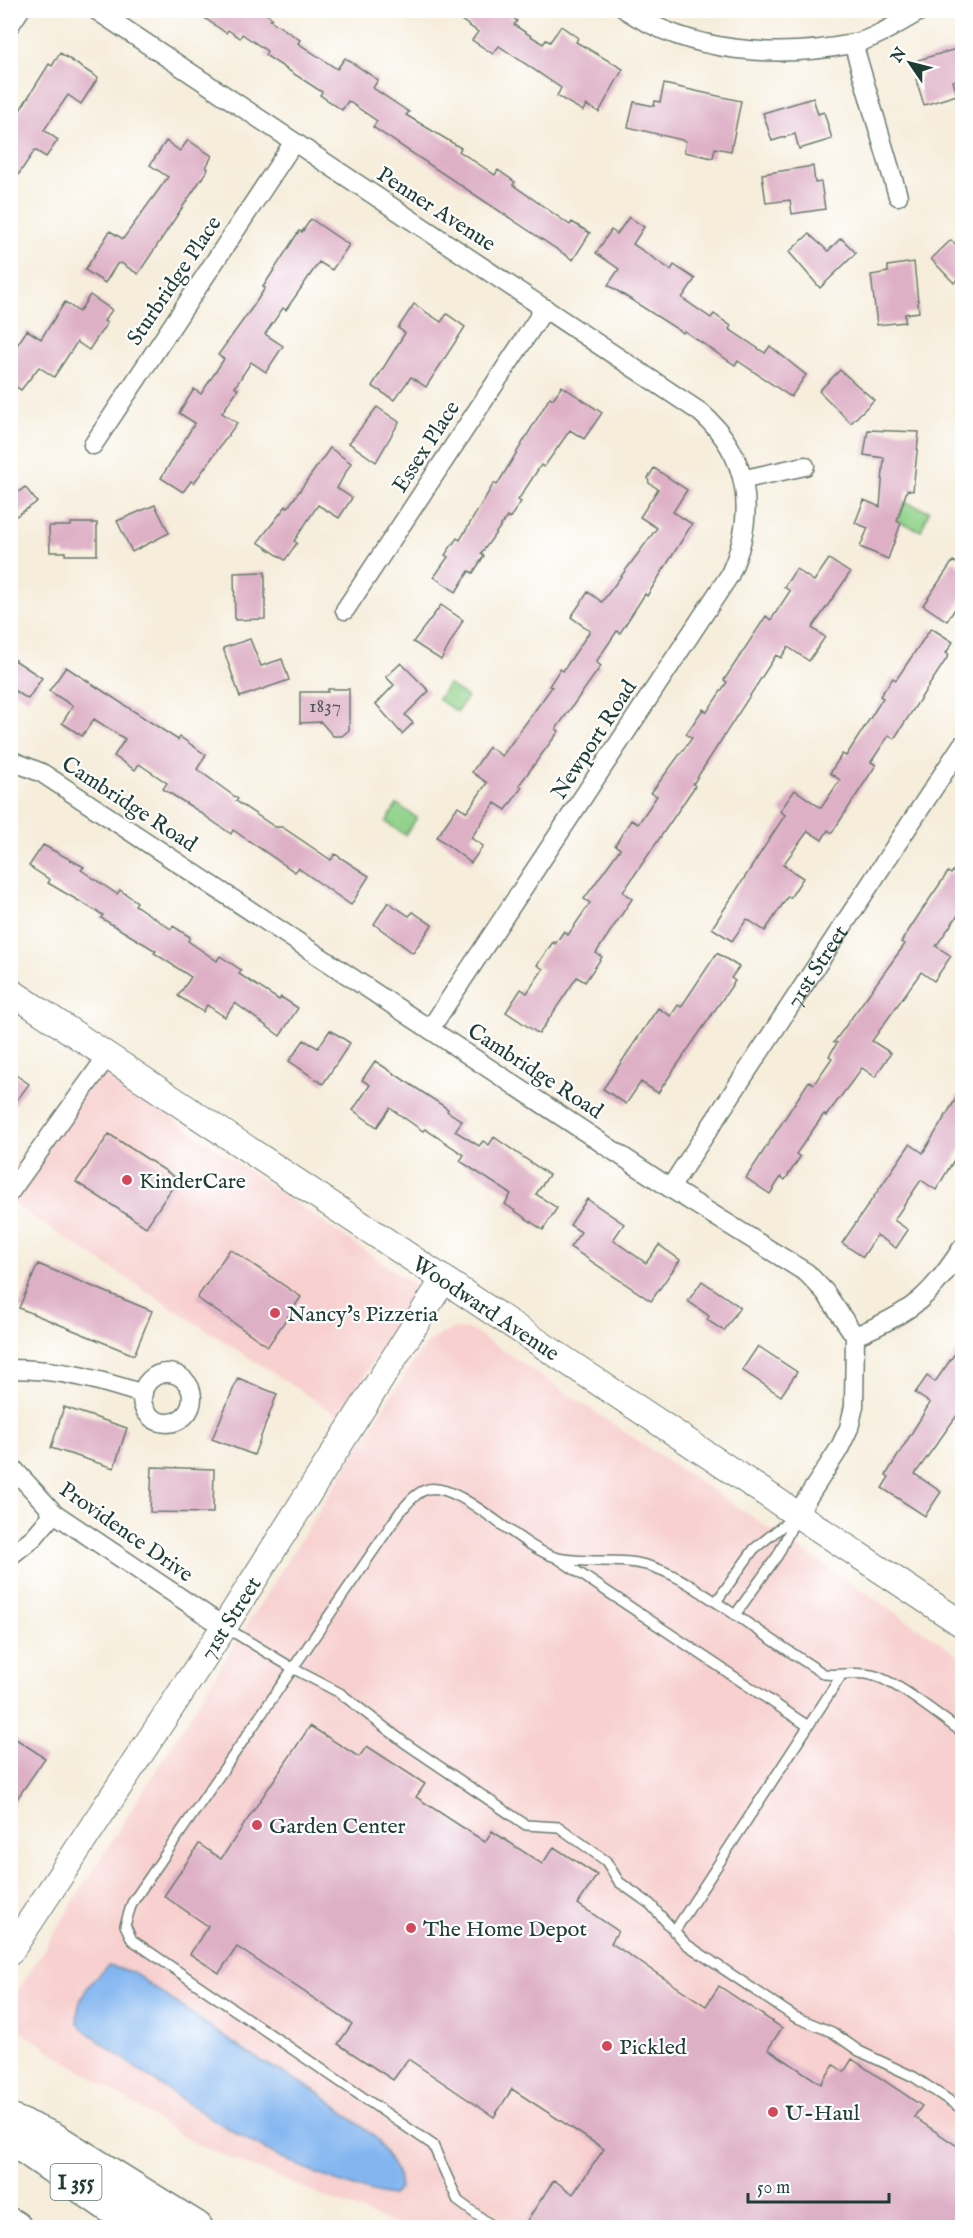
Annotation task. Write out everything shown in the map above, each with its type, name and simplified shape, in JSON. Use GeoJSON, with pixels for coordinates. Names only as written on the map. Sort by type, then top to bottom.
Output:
{"type":"FeatureCollection","features":[{"type":"Feature","properties":{"kind":"highway"},"geometry":{"type":"LineString","coordinates":[[10,2121],[53,2139],[196,2228]]}},
{"type":"Feature","properties":{"kind":"highway","name":"I 355"},"geometry":{"type":"LineString","coordinates":[[10,2137],[142,2228]]}},
{"type":"Feature","properties":{"kind":"highway"},"geometry":{"type":"LineString","coordinates":[[10,2224],[15,2228]]}},
{"type":"Feature","properties":{"kind":"main road","name":"Woodward Avenue"},"geometry":{"type":"LineString","coordinates":[[10,990],[963,1624]]}},
{"type":"Feature","properties":{"kind":"main road","name":"71st Street"},"geometry":{"type":"LineString","coordinates":[[10,1952],[224,1627],[444,1279]]}},
{"type":"Feature","properties":{"kind":"street"},"geometry":{"type":"LineString","coordinates":[[10,25],[20,10]]}},
{"type":"Feature","properties":{"kind":"street","name":"Penner Avenue"},"geometry":{"type":"LineString","coordinates":[[96,10],[700,412],[718,430],[736,461]]}},
{"type":"Feature","properties":{"kind":"street"},"geometry":{"type":"LineString","coordinates":[[626,10],[667,31],[720,46],[779,51],[853,43],[922,10]]}},
{"type":"Feature","properties":{"kind":"street"},"geometry":{"type":"LineString","coordinates":[[853,43],[898,196]]}},
{"type":"Feature","properties":{"kind":"street","name":"Sturbridge Place"},"geometry":{"type":"LineString","coordinates":[[93,445],[294,142]]}},
{"type":"Feature","properties":{"kind":"street","name":"Essex Place"},"geometry":{"type":"LineString","coordinates":[[345,610],[545,308]]}},
{"type":"Feature","properties":{"kind":"street","name":"Newport Road"},"geometry":{"type":"LineString","coordinates":[[430,1029],[729,576],[742,544],[745,479],[736,461]]}},
{"type":"Feature","properties":{"kind":"street"},"geometry":{"type":"LineString","coordinates":[[745,479],[805,466]]}},
{"type":"Feature","properties":{"kind":"street","name":"71st Street"},"geometry":{"type":"LineString","coordinates":[[670,1188],[963,745]]}},
{"type":"Feature","properties":{"kind":"street","name":"Cambridge Road"},"geometry":{"type":"LineString","coordinates":[[10,760],[42,773],[670,1188],[807,1273],[825,1292],[855,1336]]}},
{"type":"Feature","properties":{"kind":"street"},"geometry":{"type":"LineString","coordinates":[[10,1192],[18,1165],[108,1055]]}},
{"type":"Feature","properties":{"kind":"street"},"geometry":{"type":"LineString","coordinates":[[797,1514],[839,1449],[849,1428],[854,1406],[855,1336],[880,1325],[922,1300],[942,1280],[963,1248]]}},
{"type":"Feature","properties":{"kind":"street"},"geometry":{"type":"LineString","coordinates":[[10,1369],[56,1370],[79,1374],[143,1394]]}},
{"type":"Feature","properties":{"kind":"street","name":"Providence Drive"},"geometry":{"type":"LineString","coordinates":[[10,1465],[54,1513],[224,1627]]}},
{"type":"Feature","properties":{"kind":"street"},"geometry":{"type":"LineString","coordinates":[[10,1556],[34,1537],[54,1513]]}},
{"type":"Feature","properties":{"kind":"lane"},"geometry":{"type":"LineString","coordinates":[[495,2228],[458,2201],[433,2145],[132,1940],[125,1924],[132,1904],[400,1512],[415,1495],[428,1489],[445,1490],[463,1499],[531,1546],[555,1557],[808,1726]]}},
{"type":"Feature","properties":{"kind":"lane"},"geometry":{"type":"LineString","coordinates":[[716,1602],[754,1549],[797,1514]]}},
{"type":"Feature","properties":{"kind":"lane"},"geometry":{"type":"LineString","coordinates":[[735,1614],[778,1555],[797,1514]]}},
{"type":"Feature","properties":{"kind":"lane"},"geometry":{"type":"LineString","coordinates":[[555,1557],[643,1564],[675,1574],[824,1674],[872,1675],[886,1681],[963,1732]]}},
{"type":"Feature","properties":{"kind":"lane"},"geometry":{"type":"LineString","coordinates":[[224,1627],[294,1669],[340,1693],[405,1743],[526,1825],[559,1827],[606,1861],[619,1882],[650,1904],[686,1944],[795,2017],[832,2032],[860,2051],[914,2078],[963,2109]]}},
{"type":"Feature","properties":{"kind":"lane"},"geometry":{"type":"LineString","coordinates":[[674,1932],[841,1676]]}},
{"type":"Feature","properties":{"kind":"shaded area"},"geometry":{"type":"Polygon","coordinates":[[[88,1061],[419,1288],[339,1416],[11,1203],[11,1172],[88,1061]]]}},
{"type":"Feature","properties":{"kind":"shaded area"},"geometry":{"type":"Polygon","coordinates":[[[453,1329],[471,1330],[499,1348],[962,1657],[962,2227],[400,2227],[193,2143],[11,2025],[10,2003],[388,1400],[425,1345],[453,1329]]]}},
{"type":"Feature","properties":{"kind":"green space"},"geometry":{"type":"Polygon","coordinates":[[[905,502],[929,511],[921,531],[897,521],[905,502]]]}},
{"type":"Feature","properties":{"kind":"green space"},"geometry":{"type":"Polygon","coordinates":[[[448,684],[467,697],[457,712],[438,699],[448,684]]]}},
{"type":"Feature","properties":{"kind":"green space"},"geometry":{"type":"Polygon","coordinates":[[[397,804],[417,818],[405,835],[386,822],[397,804]]]}},
{"type":"Feature","properties":{"kind":"water"},"geometry":{"type":"Polygon","coordinates":[[[108,1966],[132,1972],[249,2054],[319,2093],[377,2139],[398,2175],[400,2188],[391,2196],[351,2186],[311,2171],[271,2152],[193,2107],[87,2032],[78,2024],[78,2007],[95,1978],[108,1966]]]}},
{"type":"Feature","properties":{"kind":"building"},"geometry":{"type":"Polygon","coordinates":[[[193,10],[261,10],[272,18],[270,20],[300,40],[298,43],[337,69],[345,58],[378,80],[373,88],[409,112],[406,115],[461,148],[459,151],[495,175],[498,170],[515,182],[513,185],[570,225],[572,222],[590,233],[573,260],[373,127],[377,121],[348,101],[342,110],[320,95],[322,92],[265,55],[267,51],[242,34],[240,38],[228,30],[226,33],[193,10]]]}},
{"type":"Feature","properties":{"kind":"building"},"geometry":{"type":"Polygon","coordinates":[[[447,10],[502,10],[517,21],[514,25],[543,44],[546,40],[550,42],[561,26],[578,38],[576,42],[623,69],[599,112],[586,105],[583,111],[557,96],[561,88],[499,46],[493,54],[472,40],[478,32],[447,10]]]}},
{"type":"Feature","properties":{"kind":"building"},"geometry":{"type":"Polygon","coordinates":[[[963,47],[963,78],[953,81],[957,95],[924,105],[916,79],[922,77],[918,60],[963,47]]]}},
{"type":"Feature","properties":{"kind":"building"},"geometry":{"type":"Polygon","coordinates":[[[60,53],[98,78],[81,104],[68,95],[44,130],[58,140],[46,157],[35,150],[10,187],[10,126],[49,64],[52,66],[60,53]]]}},
{"type":"Feature","properties":{"kind":"building"},"geometry":{"type":"Polygon","coordinates":[[[664,84],[741,101],[731,151],[715,148],[713,158],[684,152],[686,141],[628,127],[634,102],[654,106],[655,101],[660,102],[664,84]]]}},
{"type":"Feature","properties":{"kind":"building"},"geometry":{"type":"Polygon","coordinates":[[[813,98],[818,114],[824,112],[832,139],[799,149],[795,134],[772,141],[763,113],[813,98]]]}},
{"type":"Feature","properties":{"kind":"building"},"geometry":{"type":"Polygon","coordinates":[[[188,140],[212,156],[206,167],[208,169],[138,274],[121,263],[117,264],[105,283],[85,270],[110,231],[123,239],[168,177],[150,165],[166,141],[180,151],[188,140]]]}},
{"type":"Feature","properties":{"kind":"building"},"geometry":{"type":"Polygon","coordinates":[[[813,166],[815,183],[821,182],[825,209],[792,214],[790,200],[766,203],[762,174],[813,166]]]}},
{"type":"Feature","properties":{"kind":"building"},"geometry":{"type":"Polygon","coordinates":[[[629,217],[644,227],[633,244],[671,270],[674,265],[695,279],[682,298],[711,318],[714,314],[731,326],[729,329],[765,353],[770,346],[806,375],[791,397],[738,361],[735,365],[608,285],[619,269],[596,253],[611,230],[617,234],[629,217]]]}},
{"type":"Feature","properties":{"kind":"building"},"geometry":{"type":"Polygon","coordinates":[[[311,219],[349,245],[332,270],[319,262],[286,310],[283,308],[265,334],[283,346],[266,372],[251,362],[235,387],[238,389],[222,413],[237,423],[194,483],[191,481],[183,492],[161,478],[195,423],[179,413],[194,389],[201,394],[224,359],[218,355],[254,305],[299,231],[302,232],[311,219]]]}},
{"type":"Feature","properties":{"kind":"building"},"geometry":{"type":"Polygon","coordinates":[[[809,234],[828,251],[841,238],[856,253],[820,288],[789,252],[809,234]]]}},
{"type":"Feature","properties":{"kind":"building"},"geometry":{"type":"Polygon","coordinates":[[[963,236],[963,274],[954,283],[931,259],[951,240],[955,244],[963,236]]]}},
{"type":"Feature","properties":{"kind":"building"},"geometry":{"type":"Polygon","coordinates":[[[914,262],[919,312],[905,314],[905,322],[877,325],[871,275],[888,272],[888,266],[914,262]]]}},
{"type":"Feature","properties":{"kind":"building"},"geometry":{"type":"Polygon","coordinates":[[[90,295],[112,310],[104,321],[107,323],[89,350],[77,342],[54,377],[39,367],[21,390],[10,383],[10,356],[27,330],[41,339],[65,302],[79,312],[90,295]]]}},
{"type":"Feature","properties":{"kind":"building"},"geometry":{"type":"Polygon","coordinates":[[[414,304],[441,322],[447,314],[465,327],[426,387],[411,377],[394,400],[372,386],[405,333],[398,328],[414,304]]]}},
{"type":"Feature","properties":{"kind":"building"},"geometry":{"type":"Polygon","coordinates":[[[840,370],[874,400],[851,423],[819,391],[840,370]]]}},
{"type":"Feature","properties":{"kind":"building"},"geometry":{"type":"Polygon","coordinates":[[[562,386],[602,413],[584,439],[570,430],[544,467],[541,465],[518,500],[521,502],[509,519],[507,517],[481,554],[484,556],[473,573],[469,571],[456,592],[434,577],[448,557],[445,555],[457,538],[460,540],[494,483],[497,485],[550,397],[553,399],[562,386]]]}},
{"type":"Feature","properties":{"kind":"building"},"geometry":{"type":"Polygon","coordinates":[[[377,407],[399,422],[376,462],[349,443],[377,407]]]}},
{"type":"Feature","properties":{"kind":"building"},"geometry":{"type":"Polygon","coordinates":[[[868,430],[919,432],[913,491],[907,490],[897,521],[901,523],[888,559],[860,547],[868,528],[855,523],[864,500],[880,507],[884,458],[864,455],[868,430]]]}},
{"type":"Feature","properties":{"kind":"building"},"geometry":{"type":"Polygon","coordinates":[[[330,448],[351,463],[337,488],[352,498],[339,518],[318,505],[294,541],[297,543],[285,560],[258,542],[286,506],[288,507],[330,448]]]}},
{"type":"Feature","properties":{"kind":"building"},"geometry":{"type":"Polygon","coordinates":[[[654,468],[687,490],[673,512],[692,524],[647,596],[645,594],[620,633],[617,631],[596,662],[601,666],[556,729],[559,731],[519,785],[522,787],[506,810],[495,803],[471,838],[483,846],[471,863],[437,837],[458,806],[467,812],[487,783],[472,772],[489,747],[502,756],[552,687],[549,686],[560,669],[563,671],[590,631],[571,617],[588,592],[602,602],[657,528],[640,517],[658,489],[649,483],[648,478],[654,468]]]}},
{"type":"Feature","properties":{"kind":"building"},"geometry":{"type":"Polygon","coordinates":[[[25,487],[37,502],[10,520],[10,499],[25,487]]]}},
{"type":"Feature","properties":{"kind":"building"},"geometry":{"type":"Polygon","coordinates":[[[155,505],[169,533],[132,552],[117,521],[155,505]]]}},
{"type":"Feature","properties":{"kind":"building"},"geometry":{"type":"Polygon","coordinates":[[[71,523],[97,523],[97,555],[65,555],[65,552],[50,552],[49,526],[71,526],[71,523]]]}},
{"type":"Feature","properties":{"kind":"building"},"geometry":{"type":"Polygon","coordinates":[[[829,559],[850,573],[812,628],[825,637],[809,661],[788,647],[781,658],[776,655],[693,784],[695,786],[623,892],[632,899],[596,953],[602,957],[585,982],[577,977],[539,1034],[506,1012],[521,989],[527,993],[543,969],[537,965],[553,942],[555,944],[564,931],[568,935],[590,903],[584,899],[620,849],[615,845],[631,820],[638,824],[657,796],[651,793],[692,738],[686,734],[703,709],[707,712],[727,682],[724,680],[766,616],[771,620],[790,591],[784,587],[796,569],[814,581],[829,559]]]}},
{"type":"Feature","properties":{"kind":"building"},"geometry":{"type":"Polygon","coordinates":[[[953,561],[963,567],[963,597],[947,621],[923,605],[953,561]]]}},
{"type":"Feature","properties":{"kind":"building"},"geometry":{"type":"Polygon","coordinates":[[[265,572],[265,619],[235,620],[234,573],[265,572]]]}},
{"type":"Feature","properties":{"kind":"building"},"geometry":{"type":"Polygon","coordinates":[[[441,605],[463,620],[441,660],[413,642],[441,605]]]}},
{"type":"Feature","properties":{"kind":"building"},"geometry":{"type":"Polygon","coordinates":[[[931,628],[953,642],[946,653],[949,655],[894,739],[889,735],[871,762],[876,765],[832,833],[828,830],[822,840],[808,831],[783,865],[803,878],[790,898],[788,896],[765,931],[747,919],[732,941],[712,928],[785,815],[780,811],[795,790],[821,808],[840,780],[830,773],[842,754],[846,756],[883,698],[880,696],[893,678],[896,680],[931,628]]]}},
{"type":"Feature","properties":{"kind":"building"},"geometry":{"type":"Polygon","coordinates":[[[250,639],[261,666],[282,659],[289,680],[240,697],[223,648],[250,639]]]}},
{"type":"Feature","properties":{"kind":"building"},"geometry":{"type":"Polygon","coordinates":[[[10,657],[42,678],[28,699],[10,688],[10,657]]]}},
{"type":"Feature","properties":{"kind":"building"},"geometry":{"type":"Polygon","coordinates":[[[401,663],[429,691],[405,715],[413,723],[402,734],[376,704],[394,685],[386,677],[401,663]]]}},
{"type":"Feature","properties":{"kind":"building"},"geometry":{"type":"Polygon","coordinates":[[[66,667],[178,740],[180,737],[206,755],[197,769],[238,799],[236,801],[275,827],[282,827],[331,860],[335,854],[369,876],[351,905],[298,868],[295,872],[233,830],[231,834],[163,789],[167,783],[139,764],[135,770],[114,756],[125,739],[94,719],[82,736],[62,723],[73,706],[49,691],[66,667]]]}},
{"type":"Feature","properties":{"kind":"building"},"geometry":{"type":"Polygon","coordinates":[[[328,689],[349,689],[349,730],[342,736],[333,736],[321,722],[300,723],[300,692],[328,692],[328,689]]]}},
{"type":"Feature","properties":{"kind":"building"},"geometry":{"type":"Polygon","coordinates":[[[43,845],[84,867],[81,870],[117,894],[120,890],[137,902],[135,905],[171,929],[173,926],[190,937],[188,941],[217,961],[220,956],[241,970],[239,974],[279,1000],[281,997],[298,1008],[280,1036],[235,1003],[225,1017],[207,1005],[203,1012],[178,996],[191,977],[154,953],[156,951],[101,918],[103,915],[48,883],[50,880],[29,866],[43,845]]]}},
{"type":"Feature","properties":{"kind":"building"},"geometry":{"type":"Polygon","coordinates":[[[963,857],[963,908],[936,946],[951,956],[934,981],[921,972],[872,1041],[891,1053],[875,1077],[862,1068],[826,1116],[824,1114],[796,1154],[800,1157],[785,1180],[781,1177],[770,1194],[746,1178],[809,1081],[814,1084],[832,1058],[829,1056],[837,1043],[834,1042],[905,944],[901,942],[922,910],[948,872],[951,874],[963,857]]]}},
{"type":"Feature","properties":{"kind":"building"},"geometry":{"type":"Polygon","coordinates":[[[388,902],[409,916],[413,912],[432,925],[413,953],[374,924],[388,902]]]}},
{"type":"Feature","properties":{"kind":"building"},"geometry":{"type":"Polygon","coordinates":[[[717,953],[739,967],[731,978],[735,981],[658,1093],[641,1082],[626,1104],[603,1089],[658,1008],[671,1016],[678,1005],[681,1007],[717,953]]]}},
{"type":"Feature","properties":{"kind":"building"},"geometry":{"type":"Polygon","coordinates":[[[330,1030],[350,1043],[323,1084],[289,1061],[304,1040],[318,1048],[330,1030]]]}},
{"type":"Feature","properties":{"kind":"building"},"geometry":{"type":"Polygon","coordinates":[[[375,1061],[448,1109],[447,1111],[462,1121],[455,1131],[479,1146],[483,1141],[489,1145],[494,1137],[549,1175],[536,1194],[557,1208],[543,1230],[505,1204],[511,1194],[460,1161],[464,1155],[425,1129],[423,1131],[390,1108],[377,1127],[353,1110],[370,1085],[362,1080],[375,1061]]]}},
{"type":"Feature","properties":{"kind":"building"},"geometry":{"type":"Polygon","coordinates":[[[10,1071],[29,1084],[10,1110],[10,1071]]]}},
{"type":"Feature","properties":{"kind":"building"},"geometry":{"type":"Polygon","coordinates":[[[963,1087],[963,1145],[936,1190],[921,1180],[894,1220],[908,1230],[896,1248],[877,1235],[863,1257],[842,1243],[910,1144],[923,1153],[963,1087]]]}},
{"type":"Feature","properties":{"kind":"building","name":"KinderCare"},"geometry":{"type":"Polygon","coordinates":[[[109,1134],[178,1179],[146,1227],[76,1182],[109,1134]]]}},
{"type":"Feature","properties":{"kind":"building"},"geometry":{"type":"Polygon","coordinates":[[[587,1199],[624,1224],[613,1240],[646,1263],[659,1245],[680,1260],[651,1301],[570,1247],[581,1232],[570,1225],[587,1199]]]}},
{"type":"Feature","properties":{"kind":"building"},"geometry":{"type":"Polygon","coordinates":[[[230,1249],[301,1297],[268,1346],[197,1298],[230,1249]]]}},
{"type":"Feature","properties":{"kind":"building"},"geometry":{"type":"Polygon","coordinates":[[[38,1264],[152,1311],[134,1355],[19,1308],[38,1264]]]}},
{"type":"Feature","properties":{"kind":"building"},"geometry":{"type":"Polygon","coordinates":[[[702,1281],[740,1307],[724,1331],[707,1320],[709,1316],[688,1301],[702,1281]]]}},
{"type":"Feature","properties":{"kind":"building"},"geometry":{"type":"Polygon","coordinates":[[[963,1342],[963,1407],[915,1474],[941,1492],[925,1516],[882,1488],[889,1477],[886,1475],[930,1403],[915,1393],[927,1376],[935,1382],[963,1342]]]}},
{"type":"Feature","properties":{"kind":"building"},"geometry":{"type":"Polygon","coordinates":[[[758,1346],[797,1372],[781,1396],[742,1370],[758,1346]]]}},
{"type":"Feature","properties":{"kind":"building"},"geometry":{"type":"Polygon","coordinates":[[[238,1378],[277,1394],[254,1455],[212,1439],[238,1378]]]}},
{"type":"Feature","properties":{"kind":"building"},"geometry":{"type":"Polygon","coordinates":[[[64,1407],[127,1428],[114,1468],[51,1448],[64,1407]]]}},
{"type":"Feature","properties":{"kind":"building"},"geometry":{"type":"Polygon","coordinates":[[[152,1467],[214,1469],[213,1513],[150,1512],[152,1467]]]}},
{"type":"Feature","properties":{"kind":"building"},"geometry":{"type":"Polygon","coordinates":[[[310,1726],[359,1757],[367,1746],[425,1784],[416,1797],[485,1842],[492,1831],[542,1864],[554,1847],[597,1875],[578,1904],[618,1931],[611,1943],[706,2006],[719,1986],[782,2028],[768,2049],[821,2084],[834,2065],[844,2072],[852,2059],[922,2106],[914,2117],[963,2150],[963,2228],[522,2228],[554,2180],[573,2194],[604,2149],[512,2089],[494,2117],[408,2059],[393,2080],[338,2044],[352,2024],[237,1947],[219,1973],[190,1954],[208,1926],[164,1896],[199,1844],[221,1859],[310,1726]]]}},
{"type":"Feature","properties":{"kind":"building"},"geometry":{"type":"Polygon","coordinates":[[[10,1735],[45,1758],[10,1809],[10,1735]]]}},
{"type":"Feature","properties":{"kind":"place","name":"KinderCare"},"geometry":{"type":"Point","coordinates":[127,1180]}},
{"type":"Feature","properties":{"kind":"place","name":"Nancy's Pizzeria"},"geometry":{"type":"Point","coordinates":[275,1313]}},
{"type":"Feature","properties":{"kind":"place","name":"Garden Center"},"geometry":{"type":"Point","coordinates":[257,1825]}},
{"type":"Feature","properties":{"kind":"place","name":"The Home Depot"},"geometry":{"type":"Point","coordinates":[411,1928]}},
{"type":"Feature","properties":{"kind":"place","name":"Pickled"},"geometry":{"type":"Point","coordinates":[607,2046]}},
{"type":"Feature","properties":{"kind":"place","name":"U-Haul"},"geometry":{"type":"Point","coordinates":[773,2112]}}]}
